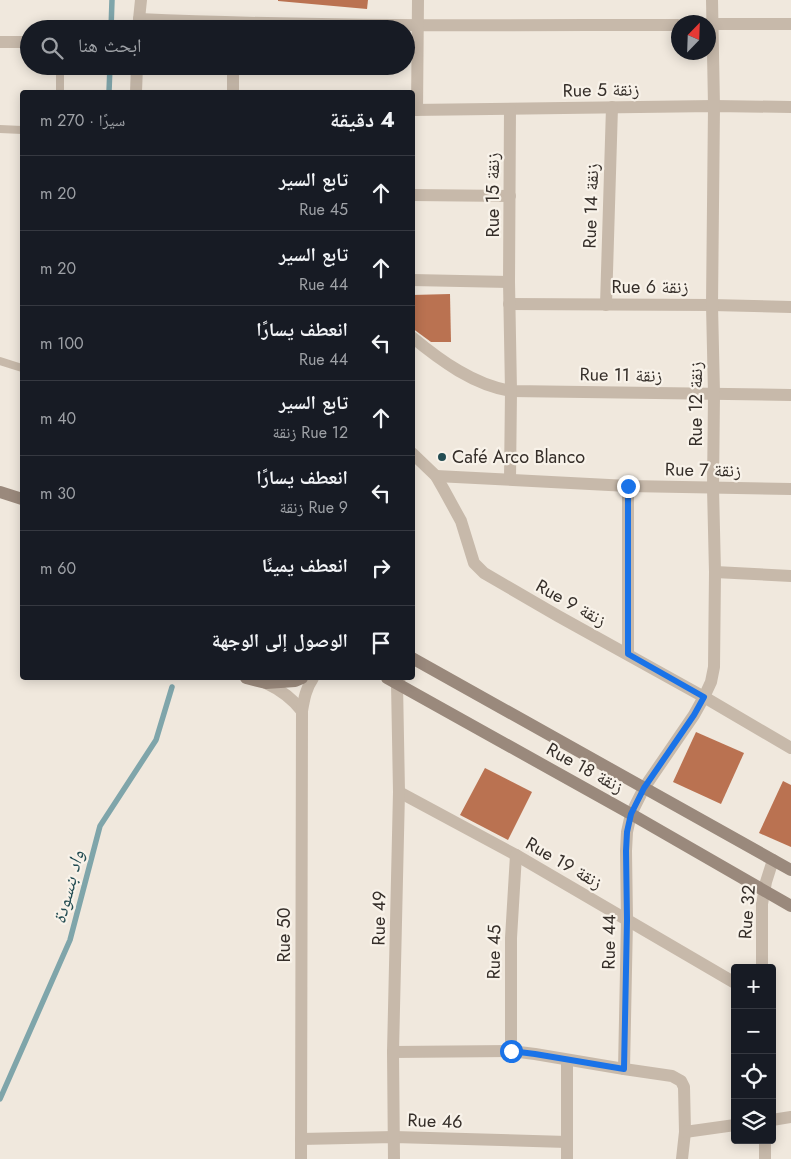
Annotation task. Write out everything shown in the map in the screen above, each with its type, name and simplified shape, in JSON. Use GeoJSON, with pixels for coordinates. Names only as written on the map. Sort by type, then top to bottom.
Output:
{"type":"FeatureCollection","features":[{"type":"Feature","properties":{"kind":"street"},"geometry":{"type":"LineString","coordinates":[[138,20],[141,0]]}},
{"type":"Feature","properties":{"kind":"street"},"geometry":{"type":"LineString","coordinates":[[415,110],[418,0]]}},
{"type":"Feature","properties":{"kind":"street","name":"Rue 12 زنقة"},"geometry":{"type":"LineString","coordinates":[[711,15],[712,0]]}},
{"type":"Feature","properties":{"kind":"street"},"geometry":{"type":"LineString","coordinates":[[716,24],[791,24]]}},
{"type":"Feature","properties":{"kind":"street"},"geometry":{"type":"LineString","coordinates":[[417,26],[671,25]]}},
{"type":"Feature","properties":{"kind":"street"},"geometry":{"type":"LineString","coordinates":[[0,42],[20,42]]}},
{"type":"Feature","properties":{"kind":"street","name":"Rue 12 زنقة"},"geometry":{"type":"LineString","coordinates":[[644,788],[694,715],[711,682],[714,667],[715,572],[712,305],[714,106],[712,60]]}},
{"type":"Feature","properties":{"kind":"street"},"geometry":{"type":"LineString","coordinates":[[136,90],[137,75]]}},
{"type":"Feature","properties":{"kind":"street"},"geometry":{"type":"LineString","coordinates":[[233,75],[233,90]]}},
{"type":"Feature","properties":{"kind":"street","name":"Rue 5 زنقة"},"geometry":{"type":"LineString","coordinates":[[415,110],[714,106],[791,107]]}},
{"type":"Feature","properties":{"kind":"street","name":"Rue 14 زنقة"},"geometry":{"type":"LineString","coordinates":[[606,305],[612,107]]}},
{"type":"Feature","properties":{"kind":"street","name":"Rue 15 زنقة"},"geometry":{"type":"LineString","coordinates":[[510,109],[510,479]]}},
{"type":"Feature","properties":{"kind":"street"},"geometry":{"type":"LineString","coordinates":[[415,195],[510,196]]}},
{"type":"Feature","properties":{"kind":"street"},"geometry":{"type":"LineString","coordinates":[[415,280],[509,282]]}},
{"type":"Feature","properties":{"kind":"street","name":"Rue 6 زنقة"},"geometry":{"type":"LineString","coordinates":[[510,304],[712,305],[791,308]]}},
{"type":"Feature","properties":{"kind":"street"},"geometry":{"type":"LineString","coordinates":[[415,339],[472,379],[488,386],[511,391]]}},
{"type":"Feature","properties":{"kind":"street","name":"Rue 11 زنقة"},"geometry":{"type":"LineString","coordinates":[[511,391],[791,396]]}},
{"type":"Feature","properties":{"kind":"street","name":"Rue 9 زنقة"},"geometry":{"type":"LineString","coordinates":[[415,456],[436,476],[461,521],[474,563],[484,573],[791,748]]}},
{"type":"Feature","properties":{"kind":"street","name":"Rue 7 زنقة"},"geometry":{"type":"LineString","coordinates":[[436,476],[628,486],[791,489]]}},
{"type":"Feature","properties":{"kind":"street"},"geometry":{"type":"LineString","coordinates":[[628,486],[628,654]]}},
{"type":"Feature","properties":{"kind":"street"},"geometry":{"type":"LineString","coordinates":[[0,492],[20,498]]}},
{"type":"Feature","properties":{"kind":"street"},"geometry":{"type":"LineString","coordinates":[[715,572],[791,576]]}},
{"type":"Feature","properties":{"kind":"street","name":"Rue 18 زنقة"},"geometry":{"type":"LineString","coordinates":[[415,660],[791,870]]}},
{"type":"Feature","properties":{"kind":"street"},"geometry":{"type":"LineString","coordinates":[[254,680],[266,683],[288,695],[302,711]]}},
{"type":"Feature","properties":{"kind":"street"},"geometry":{"type":"LineString","coordinates":[[266,683],[297,680]]}},
{"type":"Feature","properties":{"kind":"street","name":"Rue 50"},"geometry":{"type":"LineString","coordinates":[[301,1159],[302,711],[307,689],[312,680]]}},
{"type":"Feature","properties":{"kind":"street","name":"Rue 49"},"geometry":{"type":"LineString","coordinates":[[394,1159],[399,792],[395,680]]}},
{"type":"Feature","properties":{"kind":"street","name":"Rue 18 زنقة"},"geometry":{"type":"LineString","coordinates":[[397,680],[791,906]]}},
{"type":"Feature","properties":{"kind":"street","name":"Rue 44"},"geometry":{"type":"LineString","coordinates":[[624,1069],[627,832],[631,814],[644,788]]}},
{"type":"Feature","properties":{"kind":"street","name":"Rue 19 زنقة"},"geometry":{"type":"LineString","coordinates":[[399,792],[516,855],[731,981]]}},
{"type":"Feature","properties":{"kind":"street","name":"Rue 45"},"geometry":{"type":"LineString","coordinates":[[511,1051],[511,938],[516,855]]}},
{"type":"Feature","properties":{"kind":"street","name":"Rue 32"},"geometry":{"type":"LineString","coordinates":[[762,964],[762,904],[773,860]]}},
{"type":"Feature","properties":{"kind":"street"},"geometry":{"type":"LineString","coordinates":[[394,1052],[511,1051],[672,1076],[681,1081],[684,1087],[685,1132],[682,1159]]}},
{"type":"Feature","properties":{"kind":"street"},"geometry":{"type":"LineString","coordinates":[[567,1060],[567,1159]]}},
{"type":"Feature","properties":{"kind":"street"},"geometry":{"type":"LineString","coordinates":[[776,1119],[791,1117]]}},
{"type":"Feature","properties":{"kind":"street"},"geometry":{"type":"LineString","coordinates":[[685,1132],[731,1126]]}},
{"type":"Feature","properties":{"kind":"street","name":"Rue 46"},"geometry":{"type":"LineString","coordinates":[[301,1140],[394,1137],[567,1142]]}},
{"type":"Feature","properties":{"kind":"street"},"geometry":{"type":"LineString","coordinates":[[765,1144],[765,1159]]}},
{"type":"Feature","properties":{"kind":"lane"},"geometry":{"type":"LineString","coordinates":[[60,75],[60,90]]}},
{"type":"Feature","properties":{"kind":"lane"},"geometry":{"type":"LineString","coordinates":[[0,130],[20,130]]}},
{"type":"Feature","properties":{"kind":"lane"},"geometry":{"type":"LineString","coordinates":[[0,361],[20,367]]}},
{"type":"Feature","properties":{"kind":"building"},"geometry":{"type":"Polygon","coordinates":[[[278,0],[368,0],[367,9],[278,0]]]}},
{"type":"Feature","properties":{"kind":"building"},"geometry":{"type":"Polygon","coordinates":[[[450,294],[451,342],[431,342],[415,330],[415,295],[450,294]]]}},
{"type":"Feature","properties":{"kind":"building"},"geometry":{"type":"Polygon","coordinates":[[[696,732],[744,753],[721,804],[673,782],[696,732]]]}},
{"type":"Feature","properties":{"kind":"building"},"geometry":{"type":"Polygon","coordinates":[[[485,768],[532,792],[508,840],[460,815],[485,768]]]}},
{"type":"Feature","properties":{"kind":"building"},"geometry":{"type":"Polygon","coordinates":[[[783,781],[791,785],[791,847],[759,833],[783,781]]]}},
{"type":"Feature","properties":{"kind":"waterway"},"geometry":{"type":"LineString","coordinates":[[111,20],[112,0]]}},
{"type":"Feature","properties":{"kind":"waterway"},"geometry":{"type":"LineString","coordinates":[[109,90],[110,75]]}},
{"type":"Feature","properties":{"kind":"waterway","name":"واد بنسودة"},"geometry":{"type":"LineString","coordinates":[[0,1099],[70,940],[100,826],[156,740],[172,687]]}},
{"type":"Feature","properties":{"kind":"place","name":"Café Arco Blanco"},"geometry":{"type":"Point","coordinates":[442,457]}},
{"type":"Feature","properties":{"kind":"route"},"geometry":{"type":"LineString","coordinates":[[511,1051],[624,1069],[627,832],[631,814],[644,788],[694,715],[704,697],[628,654],[628,486]]}}]}
